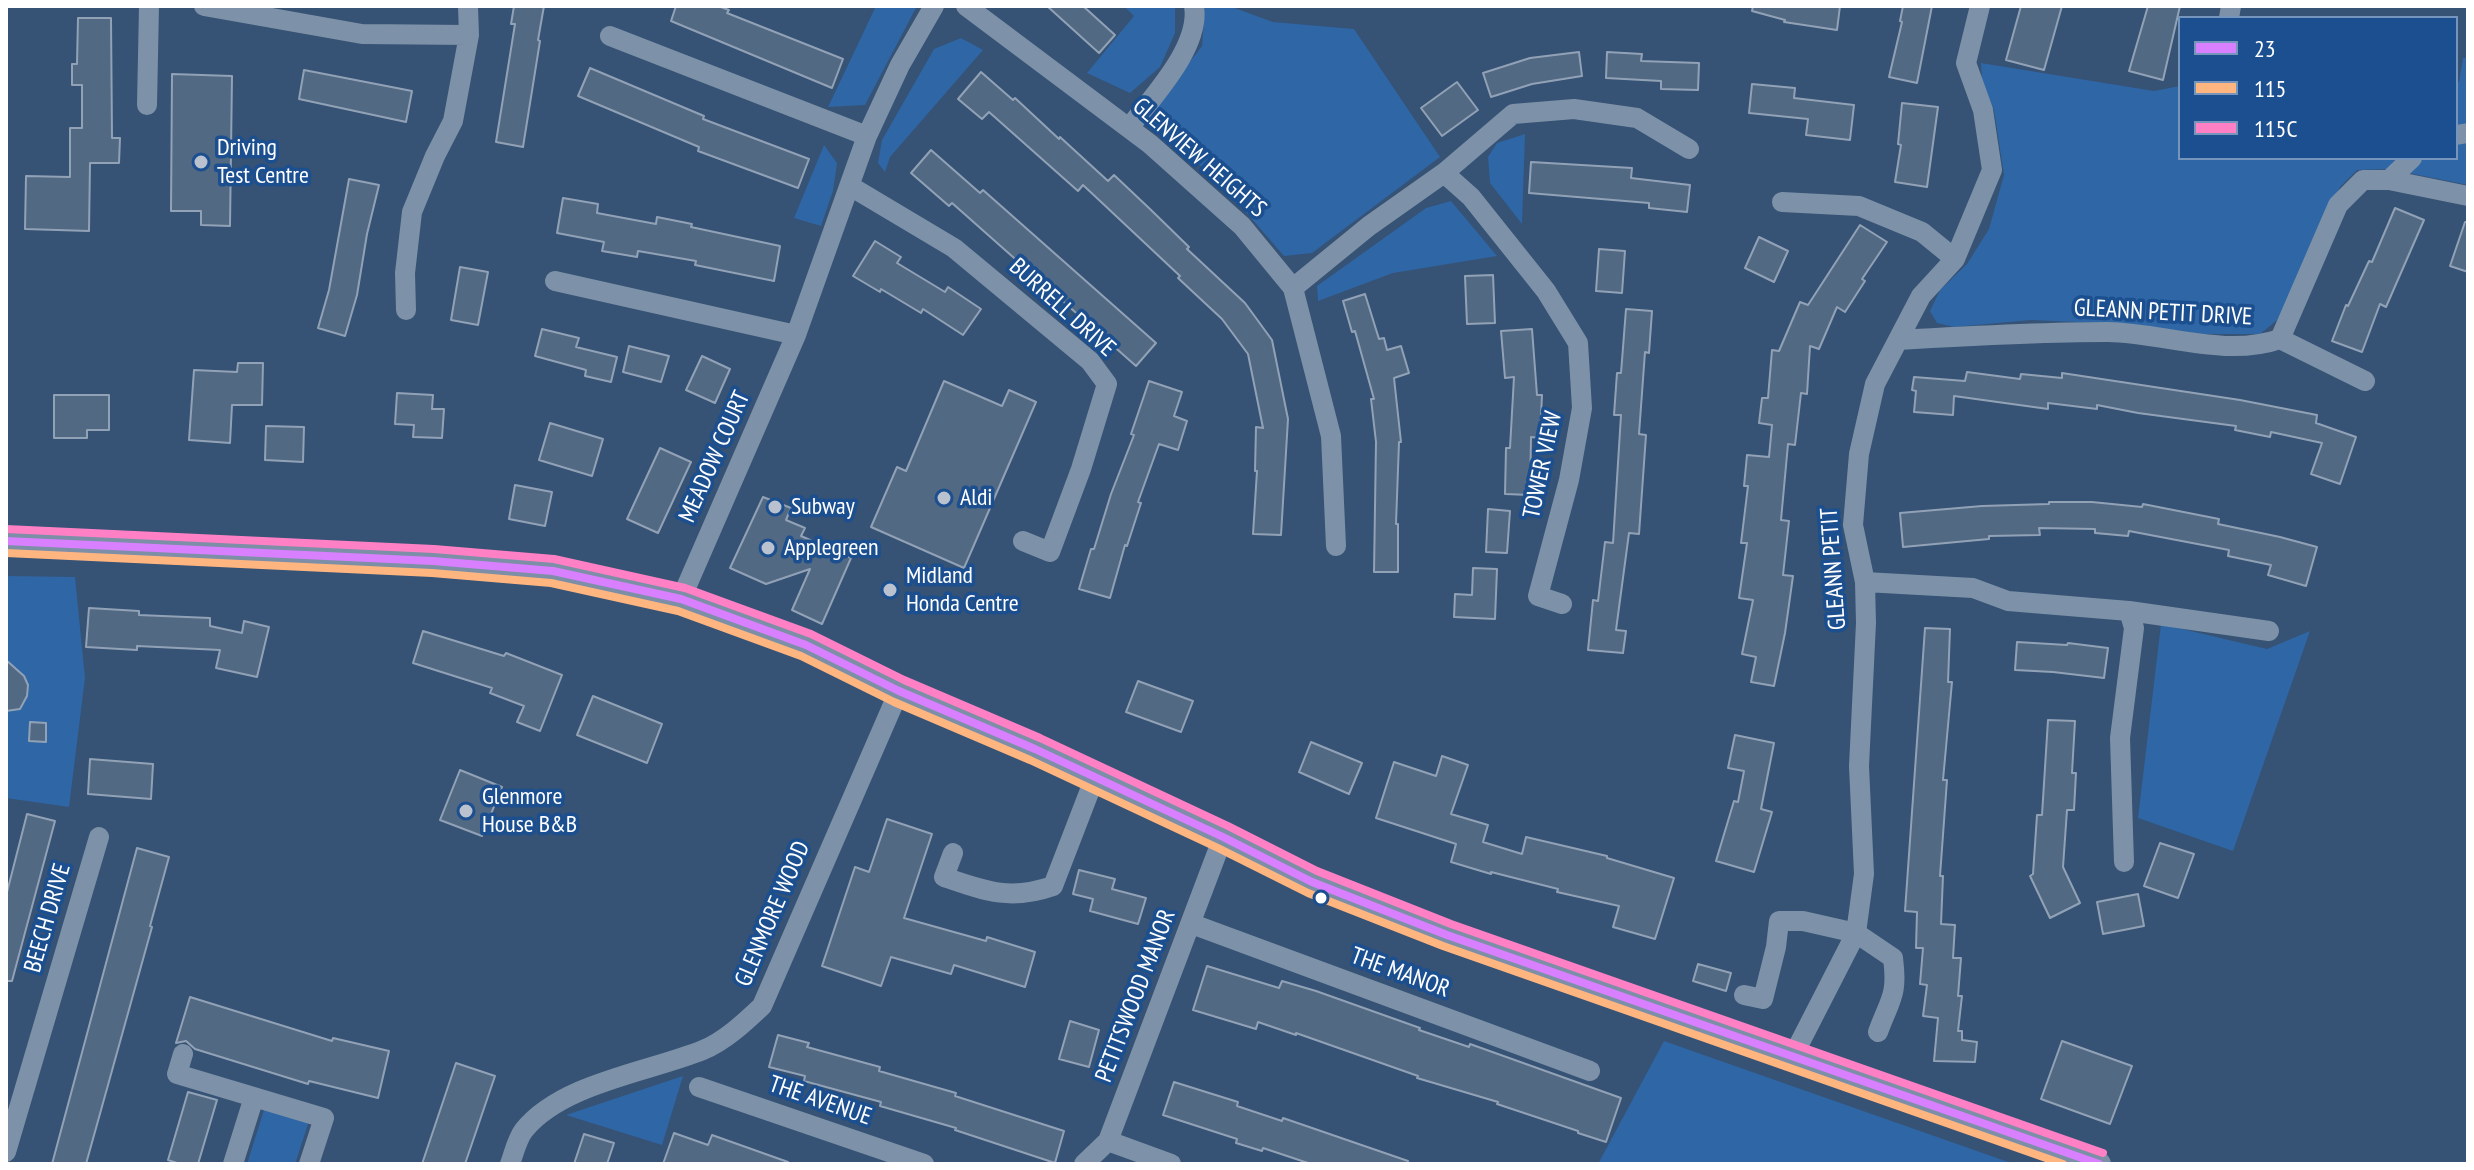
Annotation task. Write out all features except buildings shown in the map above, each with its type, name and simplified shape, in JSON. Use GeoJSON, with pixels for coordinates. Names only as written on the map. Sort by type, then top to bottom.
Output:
{"type":"FeatureCollection","features":[{"type":"Feature","properties":{"kind":"main road"},"geometry":{"type":"LineString","coordinates":[[6,541],[448,562],[553,571],[681,599],[806,645],[899,691],[1095,777],[1312,882],[1447,935],[2099,1164]]}},
{"type":"Feature","properties":{"kind":"street"},"geometry":{"type":"LineString","coordinates":[[147,105],[149,6]]}},
{"type":"Feature","properties":{"kind":"street"},"geometry":{"type":"LineString","coordinates":[[204,6],[362,34],[469,35]]}},
{"type":"Feature","properties":{"kind":"street"},"geometry":{"type":"LineString","coordinates":[[406,310],[405,273],[412,212],[453,121],[469,35],[468,6]]}},
{"type":"Feature","properties":{"kind":"street"},"geometry":{"type":"LineString","coordinates":[[610,36],[867,136],[900,65],[934,6]]}},
{"type":"Feature","properties":{"kind":"street","name":"GLENVIEW HEIGHTS"},"geometry":{"type":"LineString","coordinates":[[966,6],[1150,144],[1242,226],[1293,288],[1331,436],[1336,546]]}},
{"type":"Feature","properties":{"kind":"street"},"geometry":{"type":"LineString","coordinates":[[1129,128],[1186,53],[1194,6]]}},
{"type":"Feature","properties":{"kind":"street","name":"GLEANN PETIT"},"geometry":{"type":"LineString","coordinates":[[1793,1056],[1856,933],[1864,874],[1859,766],[1865,582],[1853,525],[1859,454],[1875,384],[1921,296],[1955,259],[1992,170],[1983,110],[1966,63],[1980,6]]}},
{"type":"Feature","properties":{"kind":"street"},"geometry":{"type":"LineString","coordinates":[[1293,288],[1369,226],[1444,173],[1513,114],[1574,109],[1637,118],[1689,149]]}},
{"type":"Feature","properties":{"kind":"street","name":"MEADOW COURT"},"geometry":{"type":"LineString","coordinates":[[681,599],[796,335],[867,136]]}},
{"type":"Feature","properties":{"kind":"street"},"geometry":{"type":"LineString","coordinates":[[2389,180],[2410,160]]}},
{"type":"Feature","properties":{"kind":"street","name":"TOWER VIEW"},"geometry":{"type":"LineString","coordinates":[[1444,173],[1471,197],[1546,291],[1578,343],[1582,408],[1569,480],[1538,596],[1562,604]]}},
{"type":"Feature","properties":{"kind":"street","name":"GLEANN PETIT DRIVE"},"geometry":{"type":"LineString","coordinates":[[1898,340],[2111,332],[2201,344],[2262,345],[2280,339],[2338,205],[2363,180],[2389,180],[2468,196]]}},
{"type":"Feature","properties":{"kind":"street","name":"BURRELL DRIVE"},"geometry":{"type":"LineString","coordinates":[[850,186],[954,248],[1090,361],[1107,384],[1081,469],[1050,552],[1023,541]]}},
{"type":"Feature","properties":{"kind":"street"},"geometry":{"type":"LineString","coordinates":[[1782,202],[1859,206],[1922,232],[1955,259]]}},
{"type":"Feature","properties":{"kind":"street"},"geometry":{"type":"LineString","coordinates":[[555,281],[796,335]]}},
{"type":"Feature","properties":{"kind":"street"},"geometry":{"type":"LineString","coordinates":[[2280,339],[2365,381]]}},
{"type":"Feature","properties":{"kind":"street"},"geometry":{"type":"LineString","coordinates":[[1865,582],[1973,588],[2008,601],[2129,611],[2269,631]]}},
{"type":"Feature","properties":{"kind":"street"},"geometry":{"type":"LineString","coordinates":[[2124,862],[2120,738],[2134,628],[2129,611]]}},
{"type":"Feature","properties":{"kind":"street","name":"GLENMORE WOOD"},"geometry":{"type":"LineString","coordinates":[[510,1164],[521,1133],[538,1115],[565,1099],[615,1078],[705,1049],[740,1027],[762,1006],[899,691]]}},
{"type":"Feature","properties":{"kind":"street"},"geometry":{"type":"LineString","coordinates":[[953,853],[944,877],[989,893],[1012,895],[1053,886],[1095,777]]}},
{"type":"Feature","properties":{"kind":"street","name":"BEECH DRIVE"},"geometry":{"type":"LineString","coordinates":[[6,1152],[99,837]]}},
{"type":"Feature","properties":{"kind":"street","name":"PETITSWOOD MANOR"},"geometry":{"type":"LineString","coordinates":[[1084,1164],[1108,1141],[1223,837]]}},
{"type":"Feature","properties":{"kind":"street"},"geometry":{"type":"LineString","coordinates":[[1744,995],[1763,999],[1779,921],[1803,921],[1856,933],[1893,958],[1896,984],[1878,1032]]}},
{"type":"Feature","properties":{"kind":"street","name":"THE MANOR"},"geometry":{"type":"LineString","coordinates":[[1192,924],[1590,1071]]}},
{"type":"Feature","properties":{"kind":"street"},"geometry":{"type":"LineString","coordinates":[[183,1054],[177,1074],[324,1118],[309,1164]]}},
{"type":"Feature","properties":{"kind":"street","name":"THE AVENUE"},"geometry":{"type":"LineString","coordinates":[[699,1087],[924,1164]]}},
{"type":"Feature","properties":{"kind":"street"},"geometry":{"type":"LineString","coordinates":[[233,1164],[254,1097]]}},
{"type":"Feature","properties":{"kind":"street"},"geometry":{"type":"LineString","coordinates":[[1108,1141],[1171,1164]]}},
{"type":"Feature","properties":{"kind":"shaded area"},"geometry":{"type":"Polygon","coordinates":[[[876,6],[917,6],[865,105],[828,107],[876,6]]]}},
{"type":"Feature","properties":{"kind":"shaded area"},"geometry":{"type":"Polygon","coordinates":[[[1124,6],[1175,6],[1175,33],[1160,67],[1130,93],[1087,73],[1134,16],[1124,6]]]}},
{"type":"Feature","properties":{"kind":"shaded area"},"geometry":{"type":"Polygon","coordinates":[[[1205,6],[1229,6],[1273,22],[1354,29],[1440,157],[1312,253],[1284,256],[1232,196],[1148,116],[1202,46],[1205,6]]]}},
{"type":"Feature","properties":{"kind":"shaded area"},"geometry":{"type":"Polygon","coordinates":[[[961,38],[983,50],[890,157],[885,172],[878,163],[882,140],[934,49],[961,38]]]}},
{"type":"Feature","properties":{"kind":"shaded area"},"geometry":{"type":"Polygon","coordinates":[[[2463,58],[2468,58],[2468,185],[2389,169],[2357,170],[2340,187],[2281,317],[2260,334],[2198,334],[2119,324],[2031,320],[1954,327],[1937,323],[1930,311],[1940,290],[1967,264],[1989,229],[2004,175],[1994,110],[1982,80],[1981,63],[2154,91],[2178,86],[2178,160],[2458,160],[2459,82],[2463,58]]]}},
{"type":"Feature","properties":{"kind":"shaded area"},"geometry":{"type":"Polygon","coordinates":[[[1525,134],[1522,224],[1490,183],[1488,157],[1497,143],[1525,134]]]}},
{"type":"Feature","properties":{"kind":"shaded area"},"geometry":{"type":"Polygon","coordinates":[[[824,145],[837,163],[833,191],[821,226],[794,218],[824,145]]]}},
{"type":"Feature","properties":{"kind":"shaded area"},"geometry":{"type":"Polygon","coordinates":[[[1451,201],[1497,256],[1393,273],[1318,301],[1317,286],[1426,208],[1451,201]]]}},
{"type":"Feature","properties":{"kind":"shaded area"},"geometry":{"type":"Polygon","coordinates":[[[6,576],[75,577],[85,678],[69,807],[6,798],[6,576]]]}},
{"type":"Feature","properties":{"kind":"shaded area"},"geometry":{"type":"Polygon","coordinates":[[[2161,624],[2267,649],[2310,631],[2233,851],[2138,818],[2161,624]]]}},
{"type":"Feature","properties":{"kind":"shaded area"},"geometry":{"type":"Polygon","coordinates":[[[1664,1041],[2014,1164],[1598,1164],[1664,1041]]]}},
{"type":"Feature","properties":{"kind":"shaded area"},"geometry":{"type":"Polygon","coordinates":[[[683,1076],[662,1145],[566,1115],[683,1076]]]}},
{"type":"Feature","properties":{"kind":"shaded area"},"geometry":{"type":"Polygon","coordinates":[[[265,1107],[309,1121],[295,1164],[247,1164],[265,1107]]]}},
{"type":"Feature","properties":{"kind":"transit line","name":"115C"},"geometry":{"type":"LineString","coordinates":[[6,529],[434,549],[554,559],[685,588],[811,634],[904,680],[1040,738],[1228,826],[1317,871],[1451,924],[2103,1153]]}},
{"type":"Feature","properties":{"kind":"transit line","name":"23"},"geometry":{"type":"LineString","coordinates":[[6,541],[433,561],[553,571],[681,599],[806,645],[899,691],[1035,749],[1223,837],[1312,882],[1447,935],[2099,1164]]}},
{"type":"Feature","properties":{"kind":"transit line","name":"115"},"geometry":{"type":"LineString","coordinates":[[6,553],[432,573],[551,583],[678,611],[801,656],[894,702],[1030,760],[1308,893],[1443,946],[2063,1164]]}},
{"type":"Feature","properties":{"kind":"place","name":"Driving Test Centre"},"geometry":{"type":"Point","coordinates":[201,162]}},
{"type":"Feature","properties":{"kind":"place","name":"Aldi"},"geometry":{"type":"Point","coordinates":[944,498]}},
{"type":"Feature","properties":{"kind":"place","name":"Subway"},"geometry":{"type":"Point","coordinates":[775,507]}},
{"type":"Feature","properties":{"kind":"place","name":"Applegreen"},"geometry":{"type":"Point","coordinates":[768,548]}},
{"type":"Feature","properties":{"kind":"place","name":"Midland Honda Centre"},"geometry":{"type":"Point","coordinates":[890,590]}},
{"type":"Feature","properties":{"kind":"place","name":"Glenmore House B&B"},"geometry":{"type":"Point","coordinates":[466,811]}}]}
